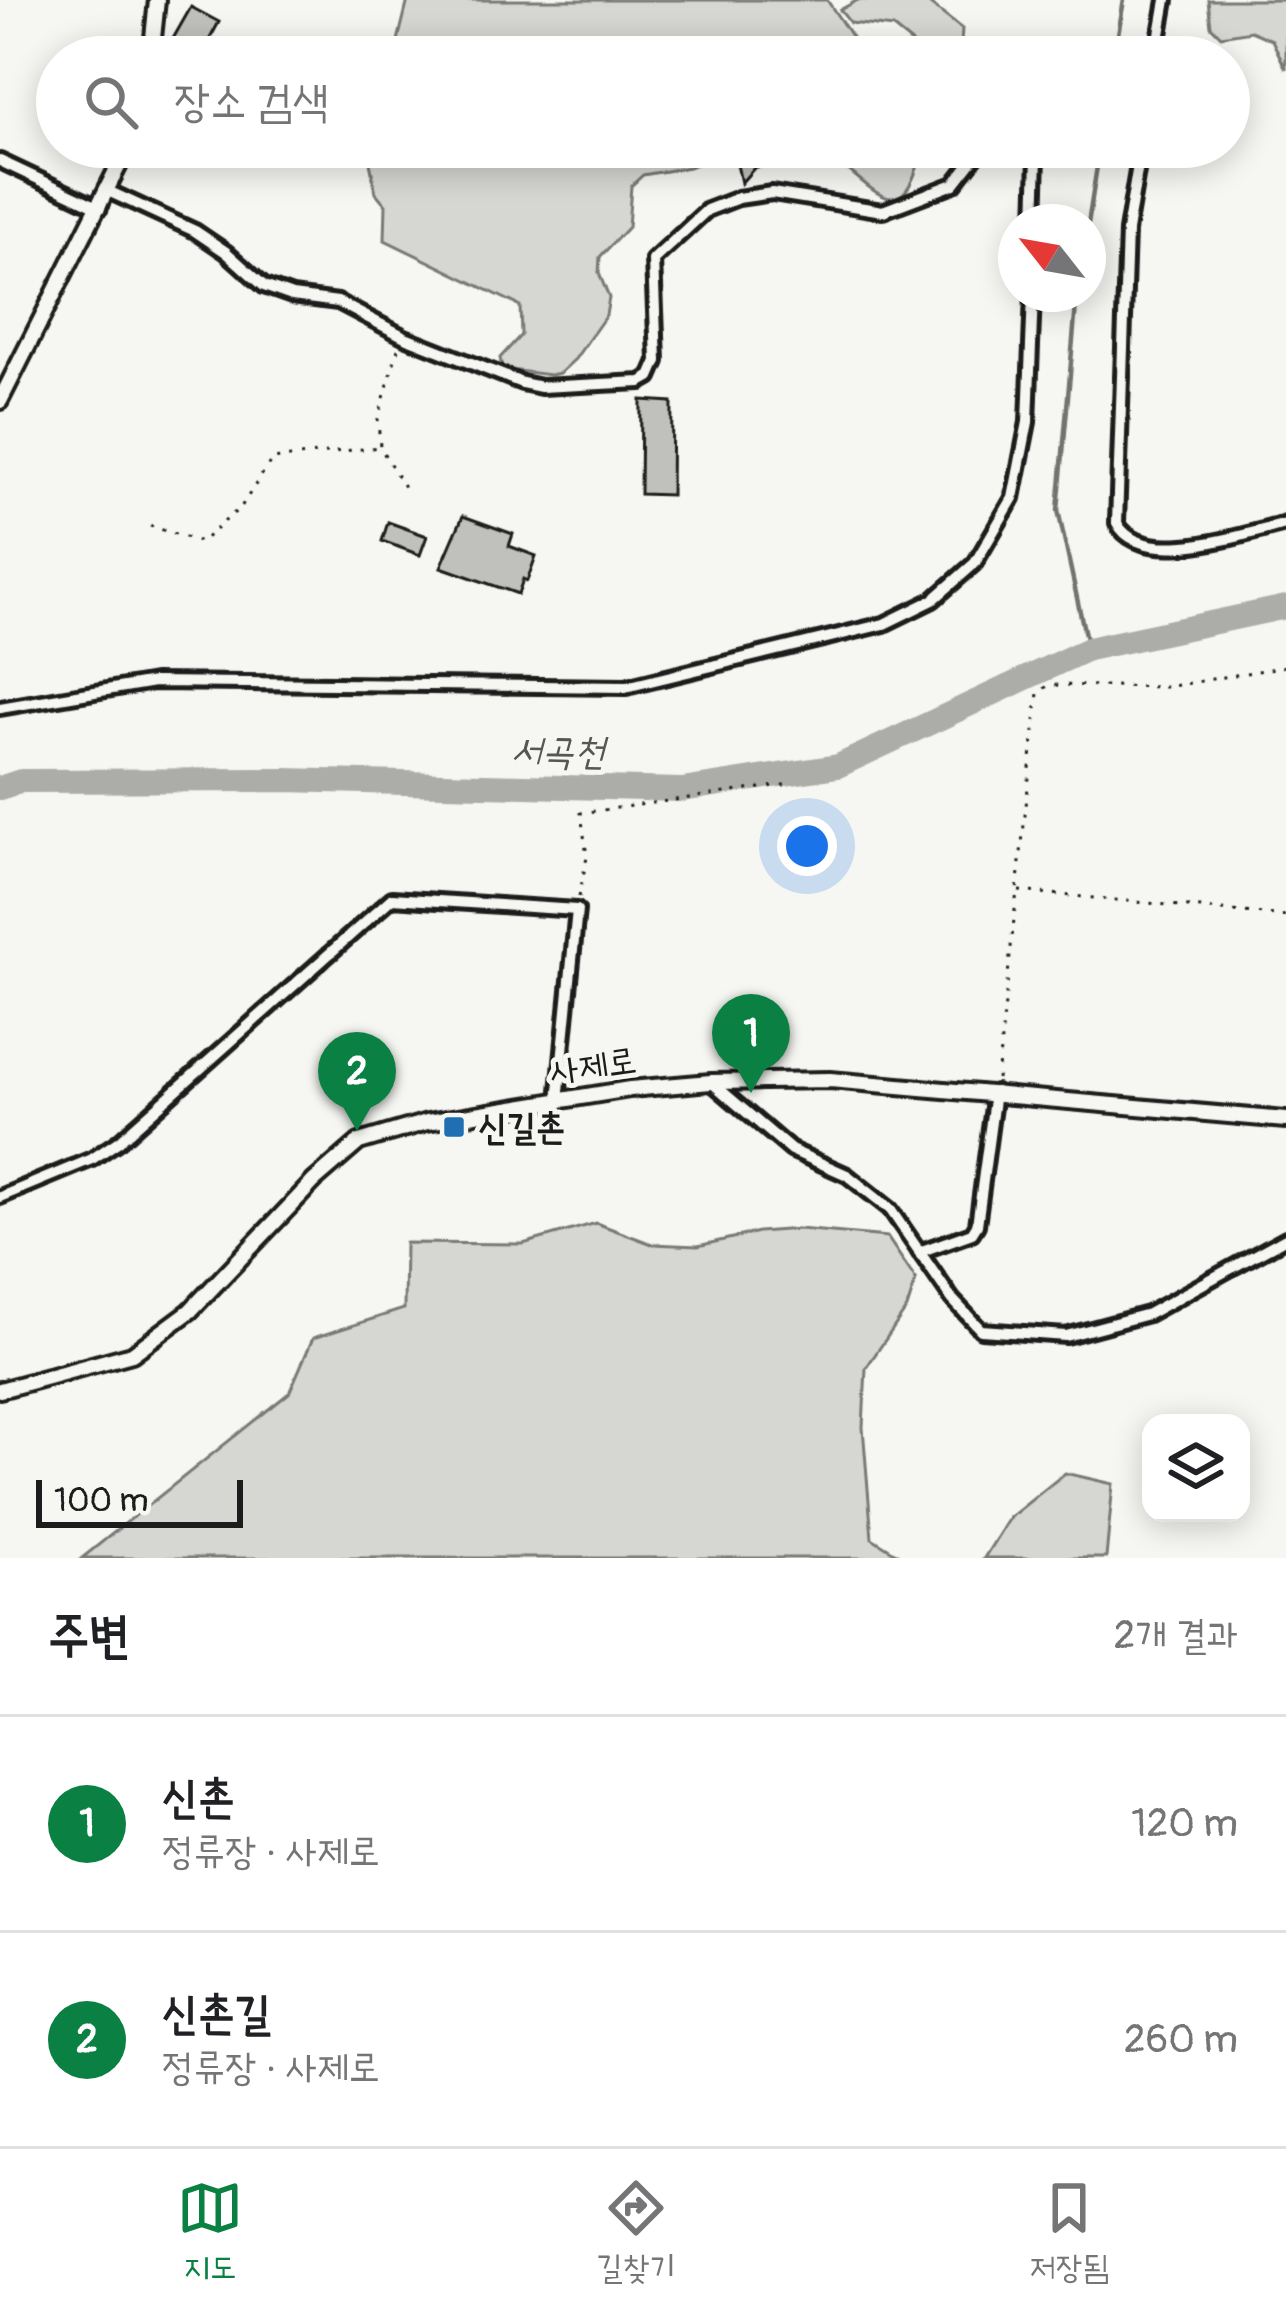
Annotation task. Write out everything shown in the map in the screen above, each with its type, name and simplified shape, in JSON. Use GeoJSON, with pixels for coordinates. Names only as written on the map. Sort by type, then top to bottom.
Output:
{"type":"FeatureCollection","features":[{"type":"Feature","properties":{"kind":"street"},"geometry":{"type":"LineString","coordinates":[[153,36],[157,0]]}},
{"type":"Feature","properties":{"kind":"street"},"geometry":{"type":"LineString","coordinates":[[1160,36],[1166,0]]}},
{"type":"Feature","properties":{"kind":"street"},"geometry":{"type":"LineString","coordinates":[[0,160],[100,208]]}},
{"type":"Feature","properties":{"kind":"street"},"geometry":{"type":"LineString","coordinates":[[0,400],[118,168]]}},
{"type":"Feature","properties":{"kind":"street"},"geometry":{"type":"LineString","coordinates":[[108,191],[195,231],[265,286],[292,296],[338,302],[402,335],[541,387],[641,382],[650,376],[657,361],[653,260],[707,210],[738,198],[772,193],[883,211],[954,184],[966,168]]}},
{"type":"Feature","properties":{"kind":"street"},"geometry":{"type":"LineString","coordinates":[[1036,204],[1037,168]]}},
{"type":"Feature","properties":{"kind":"street"},"geometry":{"type":"LineString","coordinates":[[1138,168],[1127,231],[1117,523],[1124,536],[1150,548],[1286,524]]}},
{"type":"Feature","properties":{"kind":"street"},"geometry":{"type":"LineString","coordinates":[[0,708],[154,682],[626,687],[884,624],[933,600],[975,563],[1013,498],[1028,422],[1032,312]]}},
{"type":"Feature","properties":{"kind":"street"},"geometry":{"type":"LineString","coordinates":[[0,1197],[92,1159],[119,1141],[392,898],[577,910],[558,1101]]}},
{"type":"Feature","properties":{"kind":"street","name":"사제로"},"geometry":{"type":"LineString","coordinates":[[0,1390],[106,1363],[164,1334],[314,1181],[359,1142],[427,1122],[711,1082],[830,1080],[1286,1120]]}},
{"type":"Feature","properties":{"kind":"street"},"geometry":{"type":"LineString","coordinates":[[711,1082],[791,1150],[847,1175],[890,1210],[952,1299],[981,1330],[1066,1336],[1148,1314],[1286,1238]]}},
{"type":"Feature","properties":{"kind":"street"},"geometry":{"type":"LineString","coordinates":[[920,1252],[972,1233],[977,1225],[995,1092]]}},
{"type":"Feature","properties":{"kind":"path"},"geometry":{"type":"LineString","coordinates":[[402,335],[378,418],[380,447],[404,487]]}},
{"type":"Feature","properties":{"kind":"path"},"geometry":{"type":"LineString","coordinates":[[150,526],[201,542],[241,507],[272,459],[380,447]]}},
{"type":"Feature","properties":{"kind":"path"},"geometry":{"type":"LineString","coordinates":[[995,1092],[1038,693],[1049,685],[1167,687],[1286,666]]}},
{"type":"Feature","properties":{"kind":"path"},"geometry":{"type":"LineString","coordinates":[[577,910],[587,857],[581,812],[790,784]]}},
{"type":"Feature","properties":{"kind":"path"},"geometry":{"type":"LineString","coordinates":[[1017,890],[1286,916]]}},
{"type":"Feature","properties":{"kind":"shaded area"},"geometry":{"type":"Polygon","coordinates":[[[408,0],[827,0],[851,36],[399,36],[408,0]]]}},
{"type":"Feature","properties":{"kind":"shaded area"},"geometry":{"type":"Polygon","coordinates":[[[858,0],[925,0],[962,29],[962,36],[903,36],[893,28],[850,23],[840,10],[858,0]]]}},
{"type":"Feature","properties":{"kind":"shaded area"},"geometry":{"type":"Polygon","coordinates":[[[1208,0],[1286,0],[1286,69],[1272,40],[1251,31],[1221,36],[1211,26],[1208,0]]]}},
{"type":"Feature","properties":{"kind":"shaded area"},"geometry":{"type":"Polygon","coordinates":[[[371,168],[683,168],[643,175],[631,186],[628,227],[600,257],[599,273],[609,298],[606,315],[575,359],[560,373],[550,375],[502,369],[500,358],[521,335],[520,306],[385,240],[386,205],[376,193],[371,168]]]}},
{"type":"Feature","properties":{"kind":"shaded area"},"geometry":{"type":"Polygon","coordinates":[[[845,168],[917,168],[903,194],[892,198],[879,194],[845,168]]]}},
{"type":"Feature","properties":{"kind":"shaded area"},"geometry":{"type":"Polygon","coordinates":[[[596,1223],[652,1244],[698,1246],[758,1232],[799,1229],[887,1237],[916,1280],[907,1308],[866,1368],[863,1427],[872,1538],[904,1558],[82,1558],[289,1393],[313,1338],[404,1309],[405,1243],[523,1244],[596,1223]]]}},
{"type":"Feature","properties":{"kind":"shaded area"},"geometry":{"type":"Polygon","coordinates":[[[1065,1473],[1113,1484],[1106,1558],[984,1558],[1009,1518],[1065,1473]]]}},
{"type":"Feature","properties":{"kind":"building"},"geometry":{"type":"Polygon","coordinates":[[[191,7],[219,22],[211,36],[175,36],[191,7]]]}},
{"type":"Feature","properties":{"kind":"building"},"geometry":{"type":"Polygon","coordinates":[[[738,168],[754,168],[741,183],[738,168]]]}},
{"type":"Feature","properties":{"kind":"building"},"geometry":{"type":"Polygon","coordinates":[[[641,400],[672,402],[671,495],[640,494],[641,400]]]}},
{"type":"Feature","properties":{"kind":"building"},"geometry":{"type":"Polygon","coordinates":[[[463,516],[513,534],[509,546],[536,556],[518,594],[441,567],[463,516]]]}},
{"type":"Feature","properties":{"kind":"building"},"geometry":{"type":"Polygon","coordinates":[[[388,522],[427,536],[420,555],[382,541],[388,522]]]}},
{"type":"Feature","properties":{"kind":"waterway","name":"서곡천"},"geometry":{"type":"LineString","coordinates":[[1118,36],[1124,0]]}},
{"type":"Feature","properties":{"kind":"waterway","name":"서곡천"},"geometry":{"type":"LineString","coordinates":[[1091,204],[1097,168]]}},
{"type":"Feature","properties":{"kind":"waterway","name":"서곡천"},"geometry":{"type":"LineString","coordinates":[[1075,312],[1058,510],[1088,649]]}},
{"type":"Feature","properties":{"kind":"waterway","name":"서곡천"},"geometry":{"type":"LineString","coordinates":[[0,788],[21,781],[284,780],[682,790],[838,766],[1088,649],[1286,607]]}},
{"type":"Feature","properties":{"kind":"place","name":"신촌"},"geometry":{"type":"Point","coordinates":[751,1093]}},
{"type":"Feature","properties":{"kind":"place","name":"신길촌"},"geometry":{"type":"Point","coordinates":[454,1127]}},
{"type":"Feature","properties":{"kind":"place","name":"신촌길"},"geometry":{"type":"Point","coordinates":[357,1131]}}]}
